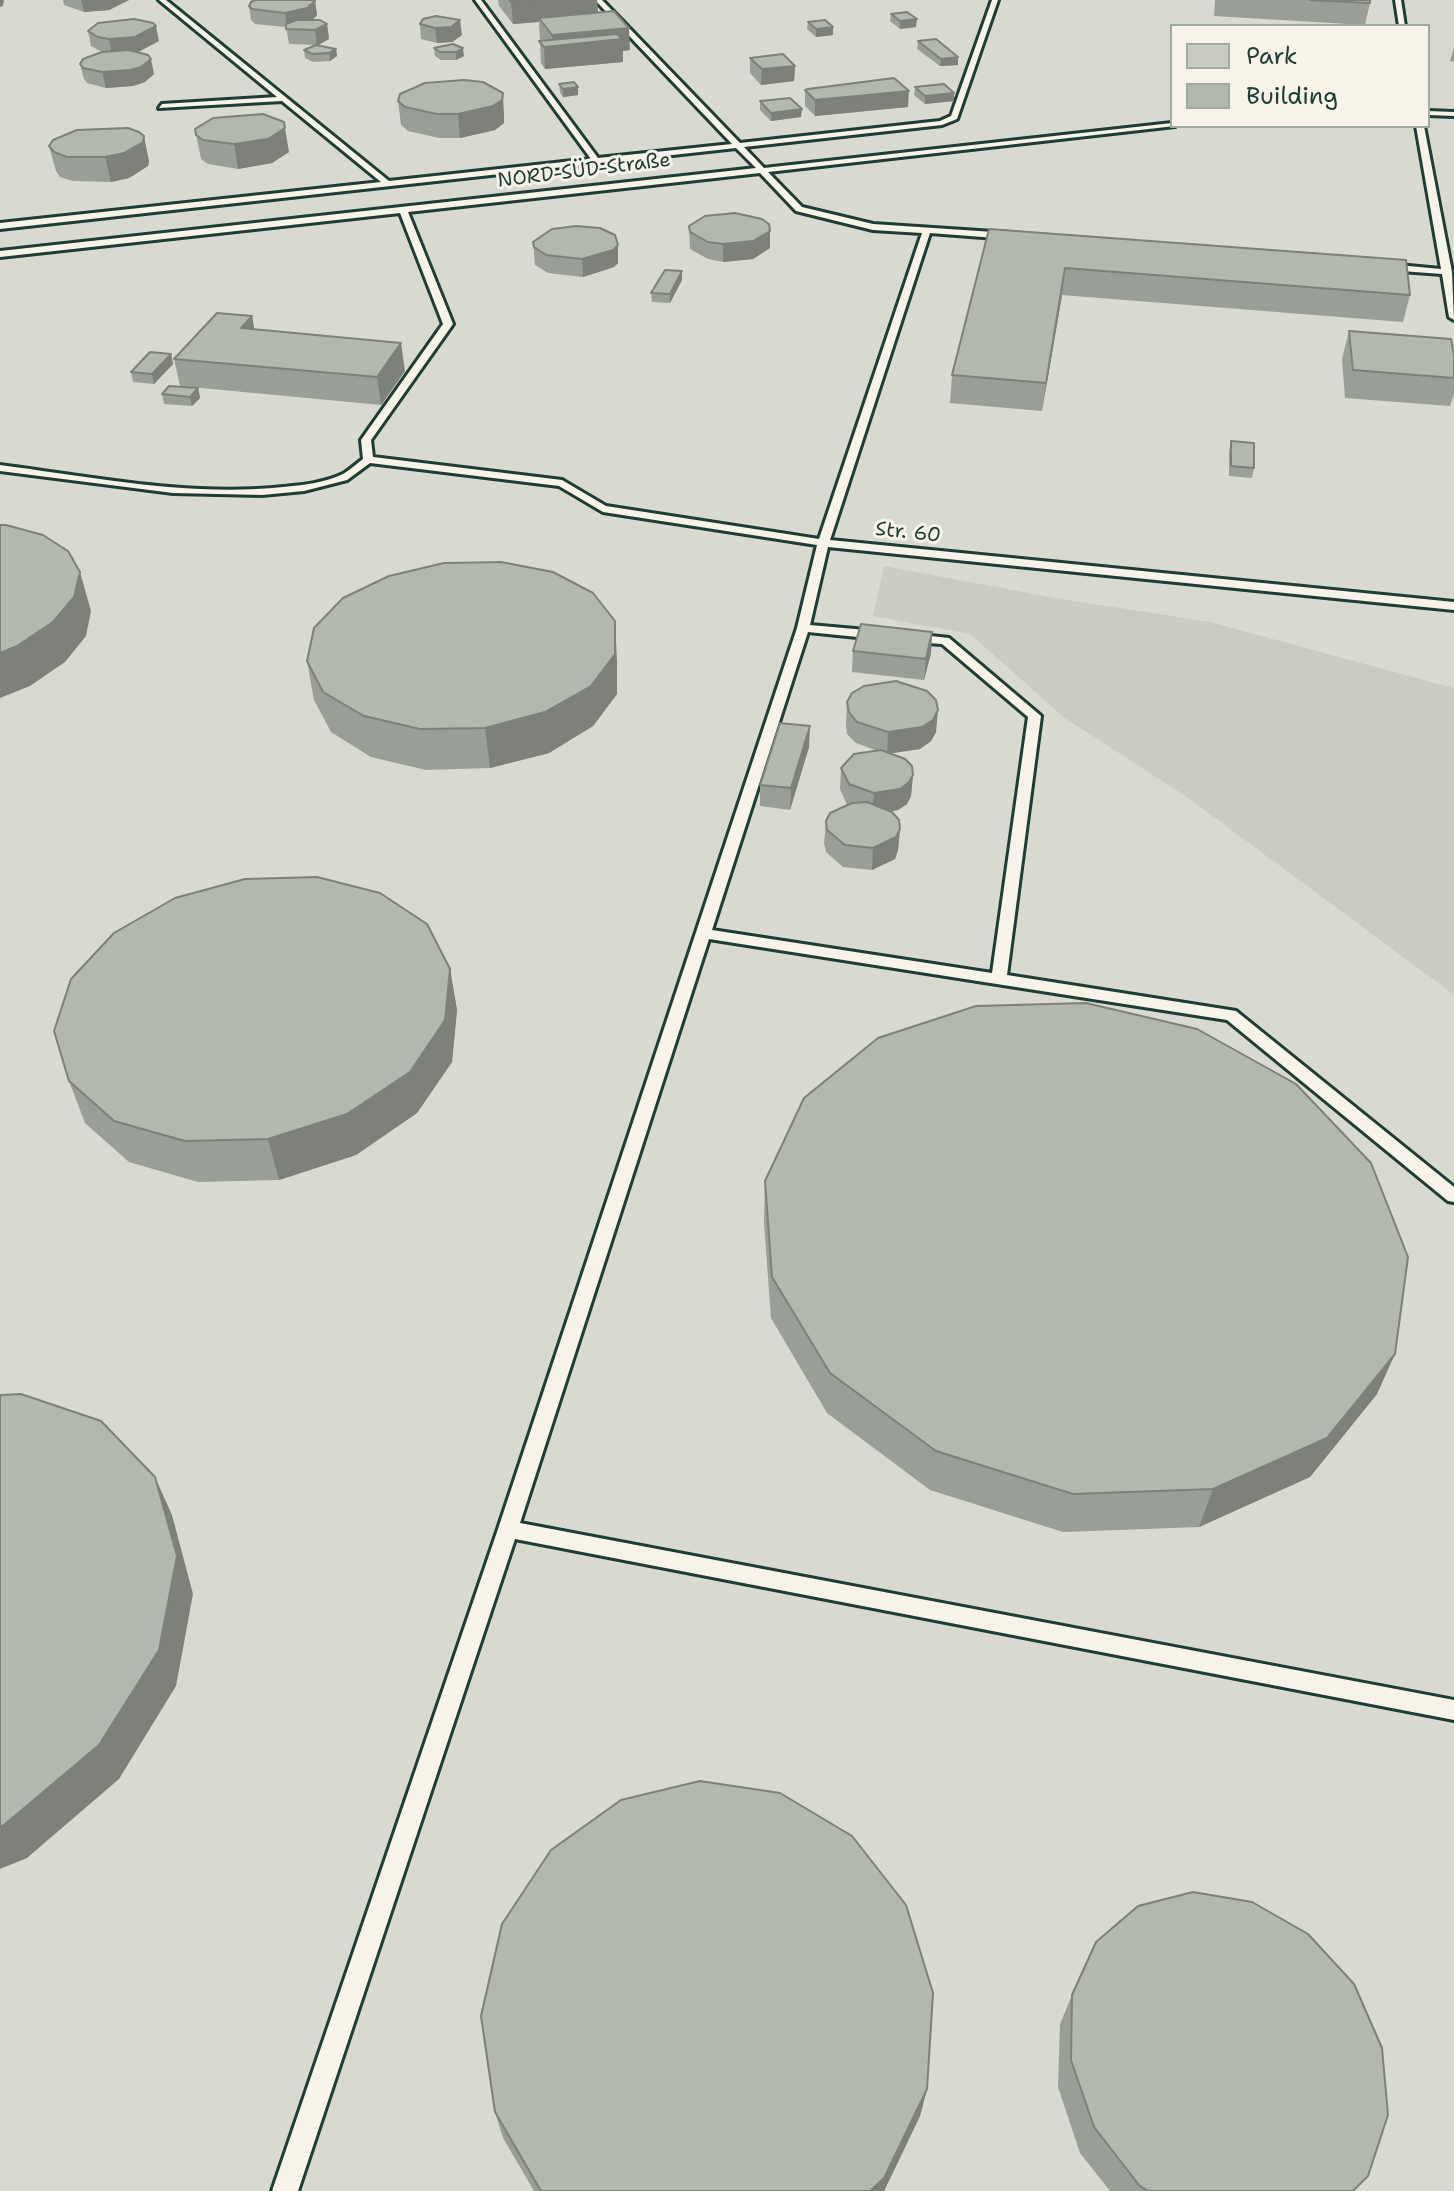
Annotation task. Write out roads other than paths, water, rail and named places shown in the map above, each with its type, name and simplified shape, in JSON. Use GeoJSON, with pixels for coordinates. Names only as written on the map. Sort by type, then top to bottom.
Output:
{"type":"FeatureCollection","features":[{"type":"Feature","properties":{"kind":"lane"},"geometry":{"type":"LineString","coordinates":[[162,0],[387,183]]}},
{"type":"Feature","properties":{"kind":"lane"},"geometry":{"type":"LineString","coordinates":[[478,0],[596,161]]}},
{"type":"Feature","properties":{"kind":"lane"},"geometry":{"type":"LineString","coordinates":[[598,0],[799,209],[873,227],[1021,237]]}},
{"type":"Feature","properties":{"kind":"lane"},"geometry":{"type":"LineString","coordinates":[[0,226],[942,123],[954,117],[995,0]]}},
{"type":"Feature","properties":{"kind":"lane"},"geometry":{"type":"LineString","coordinates":[[1398,0],[1402,24]]}},
{"type":"Feature","properties":{"kind":"lane"},"geometry":{"type":"LineString","coordinates":[[162,106],[284,99]]}},
{"type":"Feature","properties":{"kind":"lane"},"geometry":{"type":"LineString","coordinates":[[1430,113],[1454,114]]}},
{"type":"Feature","properties":{"kind":"lane","name":"NORD-SÜD-Straße"},"geometry":{"type":"LineString","coordinates":[[0,254],[1170,125]]}},
{"type":"Feature","properties":{"kind":"lane"},"geometry":{"type":"LineString","coordinates":[[1420,128],[1454,317]]}},
{"type":"Feature","properties":{"kind":"lane"},"geometry":{"type":"LineString","coordinates":[[0,468],[209,492],[280,490],[346,477],[368,460],[366,440],[448,324],[403,210]]}},
{"type":"Feature","properties":{"kind":"lane"},"geometry":{"type":"LineString","coordinates":[[285,2191],[508,1529],[803,628],[823,543],[927,230]]}},
{"type":"Feature","properties":{"kind":"lane"},"geometry":{"type":"LineString","coordinates":[[1369,265],[1448,272]]}},
{"type":"Feature","properties":{"kind":"lane","name":"Str. 60"},"geometry":{"type":"LineString","coordinates":[[368,460],[562,483],[603,509],[823,543],[1454,606]]}},
{"type":"Feature","properties":{"kind":"lane"},"geometry":{"type":"LineString","coordinates":[[803,628],[945,641],[1035,716],[999,980]]}},
{"type":"Feature","properties":{"kind":"lane"},"geometry":{"type":"LineString","coordinates":[[702,933],[1231,1015],[1454,1196]]}},
{"type":"Feature","properties":{"kind":"lane"},"geometry":{"type":"LineString","coordinates":[[508,1529],[1454,1710]]}}]}
